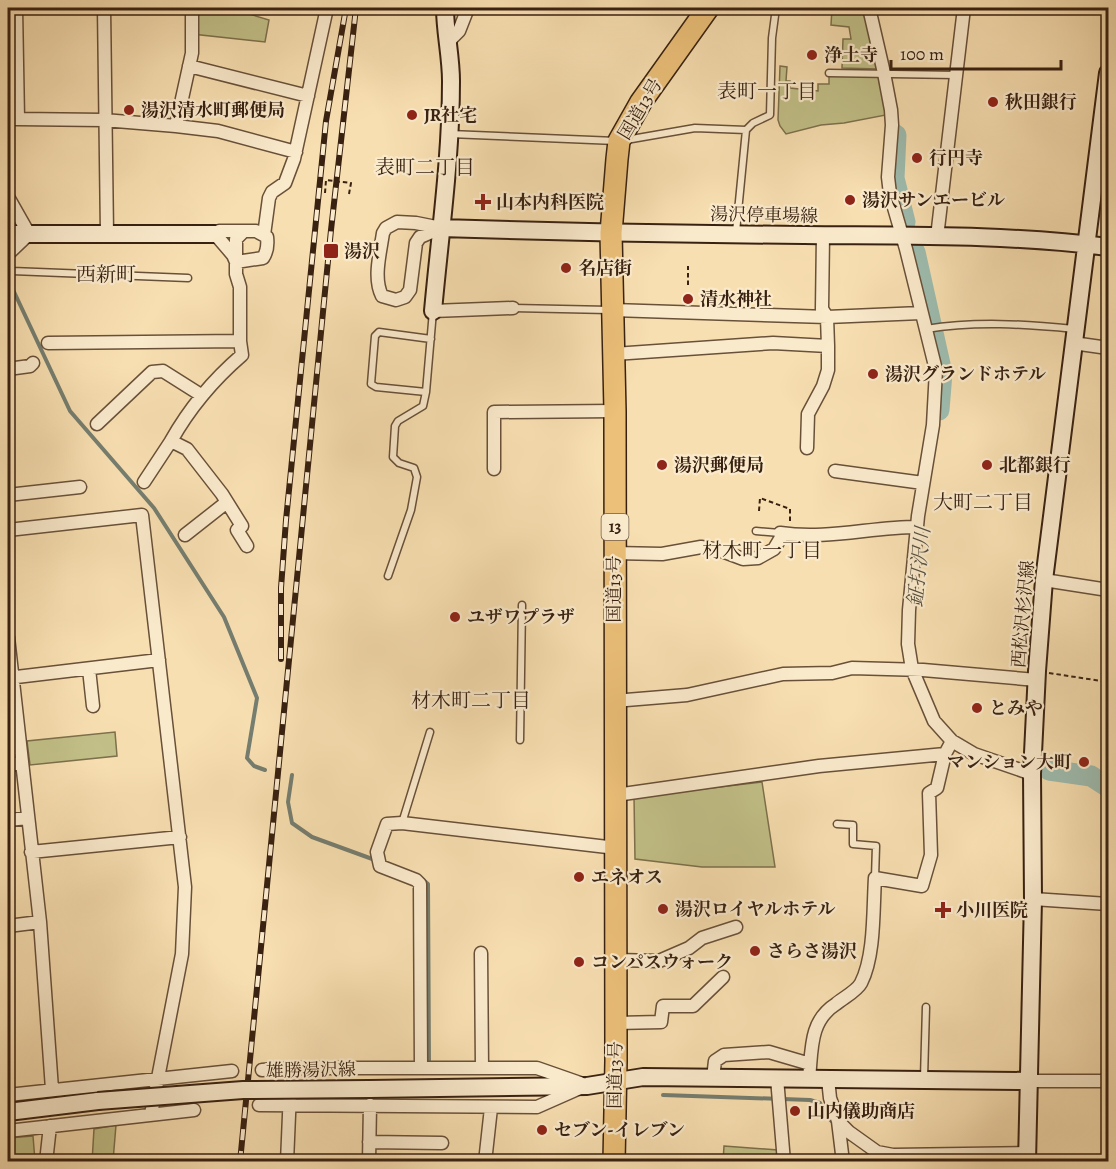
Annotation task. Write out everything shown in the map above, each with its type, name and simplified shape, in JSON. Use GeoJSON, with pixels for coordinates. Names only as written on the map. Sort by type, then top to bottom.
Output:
{"type":"FeatureCollection","features":[{"type":"Feature","properties":{"kind":"highway","name":"国道13号"},"geometry":{"type":"LineString","coordinates":[[614,1161],[616,1082],[615,411],[611,233],[619,141],[641,102],[708,8]]}},
{"type":"Feature","properties":{"kind":"main road"},"geometry":{"type":"LineString","coordinates":[[434,311],[449,134],[451,79],[445,8]]}},
{"type":"Feature","properties":{"kind":"main road","name":"西松沢杉沢線"},"geometry":{"type":"LineString","coordinates":[[1027,1157],[1033,899],[1032,774],[1044,580],[1086,244],[1106,108],[1108,73]]}},
{"type":"Feature","properties":{"kind":"main road","name":"湯沢停車場線"},"geometry":{"type":"LineString","coordinates":[[441,228],[611,233],[903,236],[1086,244],[1108,247]]}},
{"type":"Feature","properties":{"kind":"main road"},"geometry":{"type":"LineString","coordinates":[[8,234],[215,234]]}},
{"type":"Feature","properties":{"kind":"main road","name":"雄勝湯沢線"},"geometry":{"type":"LineString","coordinates":[[8,1112],[98,1101],[243,1090],[587,1086],[643,1077],[777,1078],[809,1071],[828,1079],[1028,1081]]}},
{"type":"Feature","properties":{"kind":"street"},"geometry":{"type":"LineString","coordinates":[[16,8],[13,119],[104,120],[176,126],[218,131],[296,152]]}},
{"type":"Feature","properties":{"kind":"street"},"geometry":{"type":"LineString","coordinates":[[104,8],[106,234]]}},
{"type":"Feature","properties":{"kind":"street"},"geometry":{"type":"LineString","coordinates":[[176,126],[192,53],[192,8]]}},
{"type":"Feature","properties":{"kind":"street"},"geometry":{"type":"LineString","coordinates":[[236,262],[263,258],[266,254],[267,241],[264,235],[269,198],[272,192],[285,183],[296,152],[327,8]]}},
{"type":"Feature","properties":{"kind":"street"},"geometry":{"type":"LineString","coordinates":[[447,44],[459,31],[468,8]]}},
{"type":"Feature","properties":{"kind":"street"},"geometry":{"type":"LineString","coordinates":[[869,8],[885,73],[892,125],[888,177],[890,195],[903,236],[936,370],[933,425],[917,528],[908,644],[934,721],[952,741],[974,754],[1032,774]]}},
{"type":"Feature","properties":{"kind":"street"},"geometry":{"type":"LineString","coordinates":[[937,237],[964,8]]}},
{"type":"Feature","properties":{"kind":"street"},"geometry":{"type":"LineString","coordinates":[[189,66],[308,96]]}},
{"type":"Feature","properties":{"kind":"street"},"geometry":{"type":"LineString","coordinates":[[8,197],[28,234],[8,254]]}},
{"type":"Feature","properties":{"kind":"street"},"geometry":{"type":"LineString","coordinates":[[397,222],[441,228],[420,237],[416,243],[410,290],[405,297],[396,300],[382,296],[377,287],[377,278],[383,233],[386,228],[397,222]]}},
{"type":"Feature","properties":{"kind":"street"},"geometry":{"type":"LineString","coordinates":[[236,262],[233,255],[215,234],[219,231],[256,231],[264,235]]}},
{"type":"Feature","properties":{"kind":"street"},"geometry":{"type":"LineString","coordinates":[[144,482],[190,408],[221,372],[242,355],[240,287],[236,274],[236,239],[243,232]]}},
{"type":"Feature","properties":{"kind":"street"},"geometry":{"type":"LineString","coordinates":[[807,448],[808,414],[823,386],[828,370],[827,316],[822,309],[822,235]]}},
{"type":"Feature","properties":{"kind":"street"},"geometry":{"type":"LineString","coordinates":[[434,311],[513,308]]}},
{"type":"Feature","properties":{"kind":"street"},"geometry":{"type":"LineString","coordinates":[[613,310],[827,316],[921,313]]}},
{"type":"Feature","properties":{"kind":"street"},"geometry":{"type":"LineString","coordinates":[[1074,336],[1108,348]]}},
{"type":"Feature","properties":{"kind":"street"},"geometry":{"type":"LineString","coordinates":[[48,343],[240,341]]}},
{"type":"Feature","properties":{"kind":"street"},"geometry":{"type":"LineString","coordinates":[[614,354],[773,343],[828,346]]}},
{"type":"Feature","properties":{"kind":"street"},"geometry":{"type":"LineString","coordinates":[[8,369],[30,366],[33,363]]}},
{"type":"Feature","properties":{"kind":"street"},"geometry":{"type":"LineString","coordinates":[[97,424],[152,372],[162,371],[201,395]]}},
{"type":"Feature","properties":{"kind":"street"},"geometry":{"type":"LineString","coordinates":[[494,469],[494,412],[615,411]]}},
{"type":"Feature","properties":{"kind":"street"},"geometry":{"type":"LineString","coordinates":[[171,441],[187,449],[227,502],[242,526],[237,530],[247,546]]}},
{"type":"Feature","properties":{"kind":"street"},"geometry":{"type":"LineString","coordinates":[[835,471],[923,483]]}},
{"type":"Feature","properties":{"kind":"street"},"geometry":{"type":"LineString","coordinates":[[8,495],[80,487]]}},
{"type":"Feature","properties":{"kind":"street"},"geometry":{"type":"LineString","coordinates":[[186,535],[227,502]]}},
{"type":"Feature","properties":{"kind":"street"},"geometry":{"type":"LineString","coordinates":[[8,530],[142,515],[185,887],[182,954],[151,1114]]}},
{"type":"Feature","properties":{"kind":"street"},"geometry":{"type":"LineString","coordinates":[[614,553],[662,554],[701,547],[719,550],[743,560],[758,558],[774,549],[784,534],[837,535],[889,527],[917,528]]}},
{"type":"Feature","properties":{"kind":"street"},"geometry":{"type":"LineString","coordinates":[[1044,580],[1108,590]]}},
{"type":"Feature","properties":{"kind":"street"},"geometry":{"type":"LineString","coordinates":[[8,638],[10,678],[22,763],[39,922],[52,1089]]}},
{"type":"Feature","properties":{"kind":"street"},"geometry":{"type":"LineString","coordinates":[[10,678],[159,660]]}},
{"type":"Feature","properties":{"kind":"street"},"geometry":{"type":"LineString","coordinates":[[614,701],[687,695],[783,674],[832,673],[852,668],[1037,676]]}},
{"type":"Feature","properties":{"kind":"street"},"geometry":{"type":"LineString","coordinates":[[89,669],[93,706]]}},
{"type":"Feature","properties":{"kind":"street"},"geometry":{"type":"LineString","coordinates":[[713,1078],[715,1061],[724,1055],[769,1052],[809,1071],[813,1036],[819,1018],[825,1010],[861,985],[870,953],[876,878],[922,886],[932,855],[929,793],[937,788],[945,754],[952,741]]}},
{"type":"Feature","properties":{"kind":"street"},"geometry":{"type":"LineString","coordinates":[[616,795],[819,766],[945,754]]}},
{"type":"Feature","properties":{"kind":"street"},"geometry":{"type":"LineString","coordinates":[[8,765],[22,763]]}},
{"type":"Feature","properties":{"kind":"street"},"geometry":{"type":"LineString","coordinates":[[8,820],[28,818]]}},
{"type":"Feature","properties":{"kind":"street"},"geometry":{"type":"LineString","coordinates":[[421,1068],[420,884],[416,880],[380,866],[378,852],[387,824],[402,822],[615,848]]}},
{"type":"Feature","properties":{"kind":"street"},"geometry":{"type":"LineString","coordinates":[[31,852],[180,837]]}},
{"type":"Feature","properties":{"kind":"street"},"geometry":{"type":"LineString","coordinates":[[1033,899],[1108,904]]}},
{"type":"Feature","properties":{"kind":"street"},"geometry":{"type":"LineString","coordinates":[[8,926],[39,922]]}},
{"type":"Feature","properties":{"kind":"street"},"geometry":{"type":"LineString","coordinates":[[616,960],[659,961],[689,948],[702,938],[736,927]]}},
{"type":"Feature","properties":{"kind":"street"},"geometry":{"type":"LineString","coordinates":[[481,953],[482,1068]]}},
{"type":"Feature","properties":{"kind":"street"},"geometry":{"type":"LineString","coordinates":[[616,1023],[662,1022],[663,1006],[693,1006],[723,977]]}},
{"type":"Feature","properties":{"kind":"street"},"geometry":{"type":"LineString","coordinates":[[287,1161],[291,1068]]}},
{"type":"Feature","properties":{"kind":"street"},"geometry":{"type":"LineString","coordinates":[[262,1070],[537,1068],[587,1086]]}},
{"type":"Feature","properties":{"kind":"street"},"geometry":{"type":"LineString","coordinates":[[8,1095],[232,1071]]}},
{"type":"Feature","properties":{"kind":"street"},"geometry":{"type":"LineString","coordinates":[[777,1078],[784,1161]]}},
{"type":"Feature","properties":{"kind":"street"},"geometry":{"type":"LineString","coordinates":[[828,1079],[830,1098],[838,1121],[843,1161]]}},
{"type":"Feature","properties":{"kind":"street"},"geometry":{"type":"LineString","coordinates":[[1028,1081],[1108,1081]]}},
{"type":"Feature","properties":{"kind":"street"},"geometry":{"type":"LineString","coordinates":[[259,1105],[537,1107],[587,1086]]}},
{"type":"Feature","properties":{"kind":"street"},"geometry":{"type":"LineString","coordinates":[[369,1161],[370,1105]]}},
{"type":"Feature","properties":{"kind":"street"},"geometry":{"type":"LineString","coordinates":[[485,1161],[491,1108]]}},
{"type":"Feature","properties":{"kind":"street"},"geometry":{"type":"LineString","coordinates":[[8,1131],[194,1110]]}},
{"type":"Feature","properties":{"kind":"street"},"geometry":{"type":"LineString","coordinates":[[838,1121],[877,1152],[893,1155],[1027,1157]]}},
{"type":"Feature","properties":{"kind":"street"},"geometry":{"type":"LineString","coordinates":[[46,1161],[50,1126]]}},
{"type":"Feature","properties":{"kind":"street"},"geometry":{"type":"LineString","coordinates":[[369,1142],[442,1143]]}},
{"type":"Feature","properties":{"kind":"lane"},"geometry":{"type":"LineString","coordinates":[[736,234],[746,130],[753,123],[770,115],[772,38],[776,8]]}},
{"type":"Feature","properties":{"kind":"lane"},"geometry":{"type":"LineString","coordinates":[[828,73],[956,75]]}},
{"type":"Feature","properties":{"kind":"lane"},"geometry":{"type":"LineString","coordinates":[[449,134],[619,141],[695,128],[746,130]]}},
{"type":"Feature","properties":{"kind":"lane"},"geometry":{"type":"LineString","coordinates":[[8,266],[12,271],[188,278]]}},
{"type":"Feature","properties":{"kind":"lane"},"geometry":{"type":"LineString","coordinates":[[513,308],[613,310]]}},
{"type":"Feature","properties":{"kind":"lane"},"geometry":{"type":"LineString","coordinates":[[388,576],[411,510],[417,477],[414,468],[399,463],[393,457],[394,426],[398,421],[423,406],[434,311]]}},
{"type":"Feature","properties":{"kind":"lane"},"geometry":{"type":"LineString","coordinates":[[926,329],[994,324],[1074,336]]}},
{"type":"Feature","properties":{"kind":"lane"},"geometry":{"type":"LineString","coordinates":[[426,392],[376,387],[371,384],[375,336],[379,332],[431,339]]}},
{"type":"Feature","properties":{"kind":"lane"},"geometry":{"type":"LineString","coordinates":[[756,531],[784,534]]}},
{"type":"Feature","properties":{"kind":"lane"},"geometry":{"type":"LineString","coordinates":[[520,740],[522,605]]}},
{"type":"Feature","properties":{"kind":"lane"},"geometry":{"type":"LineString","coordinates":[[402,822],[430,732]]}},
{"type":"Feature","properties":{"kind":"lane"},"geometry":{"type":"LineString","coordinates":[[837,824],[853,825],[853,844],[876,846],[876,878]]}},
{"type":"Feature","properties":{"kind":"lane"},"geometry":{"type":"LineString","coordinates":[[924,1080],[926,1007]]}},
{"type":"Feature","properties":{"kind":"path"},"geometry":{"type":"LineString","coordinates":[[325,193],[326,180],[351,183],[350,194]]}},
{"type":"Feature","properties":{"kind":"path"},"geometry":{"type":"LineString","coordinates":[[688,266],[688,285]]}},
{"type":"Feature","properties":{"kind":"path"},"geometry":{"type":"LineString","coordinates":[[759,511],[760,498],[790,509],[784,534]]}},
{"type":"Feature","properties":{"kind":"path"},"geometry":{"type":"LineString","coordinates":[[1037,676],[1108,682]]}},
{"type":"Feature","properties":{"kind":"shaded area"},"geometry":{"type":"Polygon","coordinates":[[[192,8],[246,8],[246,13],[269,20],[265,42],[192,34],[192,8]]]}},
{"type":"Feature","properties":{"kind":"shaded area"},"geometry":{"type":"Polygon","coordinates":[[[832,8],[863,10],[879,69],[842,68],[843,39],[851,39],[849,27],[831,25],[832,8]]]}},
{"type":"Feature","properties":{"kind":"shaded area"},"geometry":{"type":"Polygon","coordinates":[[[780,66],[787,67],[786,81],[790,81],[790,88],[818,91],[818,84],[829,84],[829,76],[880,75],[886,115],[821,125],[786,134],[778,120],[780,66]]]}},
{"type":"Feature","properties":{"kind":"shaded area"},"geometry":{"type":"Polygon","coordinates":[[[115,732],[117,756],[30,765],[27,741],[115,732]]]}},
{"type":"Feature","properties":{"kind":"shaded area"},"geometry":{"type":"Polygon","coordinates":[[[762,782],[775,867],[702,867],[635,859],[634,797],[762,782]]]}},
{"type":"Feature","properties":{"kind":"shaded area"},"geometry":{"type":"Polygon","coordinates":[[[116,1125],[113,1161],[92,1162],[94,1129],[116,1125]]]}},
{"type":"Feature","properties":{"kind":"shaded area"},"geometry":{"type":"Polygon","coordinates":[[[33,1136],[35,1161],[8,1161],[8,1138],[33,1136]]]}},
{"type":"Feature","properties":{"kind":"shaded area"},"geometry":{"type":"Polygon","coordinates":[[[724,1146],[778,1150],[779,1162],[723,1162],[724,1146]]]}},
{"type":"Feature","properties":{"kind":"waterway","name":"鉦打沢川"},"geometry":{"type":"LineString","coordinates":[[896,135],[894,178],[905,222]]}},
{"type":"Feature","properties":{"kind":"waterway","name":"鉦打沢川"},"geometry":{"type":"LineString","coordinates":[[915,252],[942,373],[939,410]]}},
{"type":"Feature","properties":{"kind":"waterway"},"geometry":{"type":"LineString","coordinates":[[8,279],[70,411],[154,508],[224,617],[257,698],[247,758],[254,766],[265,770]]}},
{"type":"Feature","properties":{"kind":"waterway","name":"鉦打沢川"},"geometry":{"type":"LineString","coordinates":[[1049,770],[1091,776],[1108,787]]}},
{"type":"Feature","properties":{"kind":"waterway"},"geometry":{"type":"LineString","coordinates":[[292,775],[288,802],[292,823],[312,837],[375,860]]}},
{"type":"Feature","properties":{"kind":"waterway"},"geometry":{"type":"LineString","coordinates":[[421,878],[428,884],[429,1066]]}},
{"type":"Feature","properties":{"kind":"waterway"},"geometry":{"type":"LineString","coordinates":[[663,1095],[810,1100],[820,1103],[825,1115],[836,1125]]}},
{"type":"Feature","properties":{"kind":"waterway"},"geometry":{"type":"LineString","coordinates":[[916,1160],[925,1162]]}},
{"type":"Feature","properties":{"kind":"railway"},"geometry":{"type":"LineString","coordinates":[[281,659],[281,588],[286,520],[326,121],[346,8]]}},
{"type":"Feature","properties":{"kind":"railway"},"geometry":{"type":"LineString","coordinates":[[240,1162],[331,230],[356,8]]}},
{"type":"Feature","properties":{"kind":"place","name":"浄土寺"},"geometry":{"type":"Point","coordinates":[812,55]}},
{"type":"Feature","properties":{"kind":"place","name":"秋田銀行"},"geometry":{"type":"Point","coordinates":[993,102]}},
{"type":"Feature","properties":{"kind":"place","name":"湯沢清水町郵便局"},"geometry":{"type":"Point","coordinates":[129,110]}},
{"type":"Feature","properties":{"kind":"place","name":"JR社宅"},"geometry":{"type":"Point","coordinates":[412,115]}},
{"type":"Feature","properties":{"kind":"place","name":"行円寺"},"geometry":{"type":"Point","coordinates":[917,158]}},
{"type":"Feature","properties":{"kind":"place","name":"湯沢サンエービル"},"geometry":{"type":"Point","coordinates":[850,200]}},
{"type":"Feature","properties":{"kind":"place","name":"山本内科医院"},"geometry":{"type":"Point","coordinates":[483,202]}},
{"type":"Feature","properties":{"kind":"place","name":"湯沢"},"geometry":{"type":"Point","coordinates":[331,251]}},
{"type":"Feature","properties":{"kind":"place","name":"名店街"},"geometry":{"type":"Point","coordinates":[566,268]}},
{"type":"Feature","properties":{"kind":"place","name":"清水神社"},"geometry":{"type":"Point","coordinates":[688,299]}},
{"type":"Feature","properties":{"kind":"place","name":"湯沢グランドホテル"},"geometry":{"type":"Point","coordinates":[873,374]}},
{"type":"Feature","properties":{"kind":"place","name":"湯沢郵便局"},"geometry":{"type":"Point","coordinates":[662,465]}},
{"type":"Feature","properties":{"kind":"place","name":"北都銀行"},"geometry":{"type":"Point","coordinates":[987,465]}},
{"type":"Feature","properties":{"kind":"place","name":"ユザワプラザ"},"geometry":{"type":"Point","coordinates":[455,617]}},
{"type":"Feature","properties":{"kind":"place","name":"とみや"},"geometry":{"type":"Point","coordinates":[977,708]}},
{"type":"Feature","properties":{"kind":"place","name":"マンション大町"},"geometry":{"type":"Point","coordinates":[1084,762]}},
{"type":"Feature","properties":{"kind":"place","name":"エネオス"},"geometry":{"type":"Point","coordinates":[579,877]}},
{"type":"Feature","properties":{"kind":"place","name":"湯沢ロイヤルホテル"},"geometry":{"type":"Point","coordinates":[663,909]}},
{"type":"Feature","properties":{"kind":"place","name":"小川医院"},"geometry":{"type":"Point","coordinates":[943,910]}},
{"type":"Feature","properties":{"kind":"place","name":"さらさ湯沢"},"geometry":{"type":"Point","coordinates":[755,951]}},
{"type":"Feature","properties":{"kind":"place","name":"コンパスウォーク"},"geometry":{"type":"Point","coordinates":[579,962]}},
{"type":"Feature","properties":{"kind":"place","name":"山内儀助商店"},"geometry":{"type":"Point","coordinates":[795,1111]}},
{"type":"Feature","properties":{"kind":"place","name":"セブン-イレブン"},"geometry":{"type":"Point","coordinates":[542,1130]}},
{"type":"Feature","properties":{"kind":"district","name":"表町一丁目"},"geometry":{"type":"Point","coordinates":[767,91]}},
{"type":"Feature","properties":{"kind":"district","name":"表町二丁目"},"geometry":{"type":"Point","coordinates":[425,167]}},
{"type":"Feature","properties":{"kind":"district","name":"西新町"},"geometry":{"type":"Point","coordinates":[106,274]}},
{"type":"Feature","properties":{"kind":"district","name":"大町二丁目"},"geometry":{"type":"Point","coordinates":[983,502]}},
{"type":"Feature","properties":{"kind":"district","name":"材木町一丁目"},"geometry":{"type":"Point","coordinates":[762,550]}},
{"type":"Feature","properties":{"kind":"district","name":"材木町二丁目"},"geometry":{"type":"Point","coordinates":[471,700]}}]}
